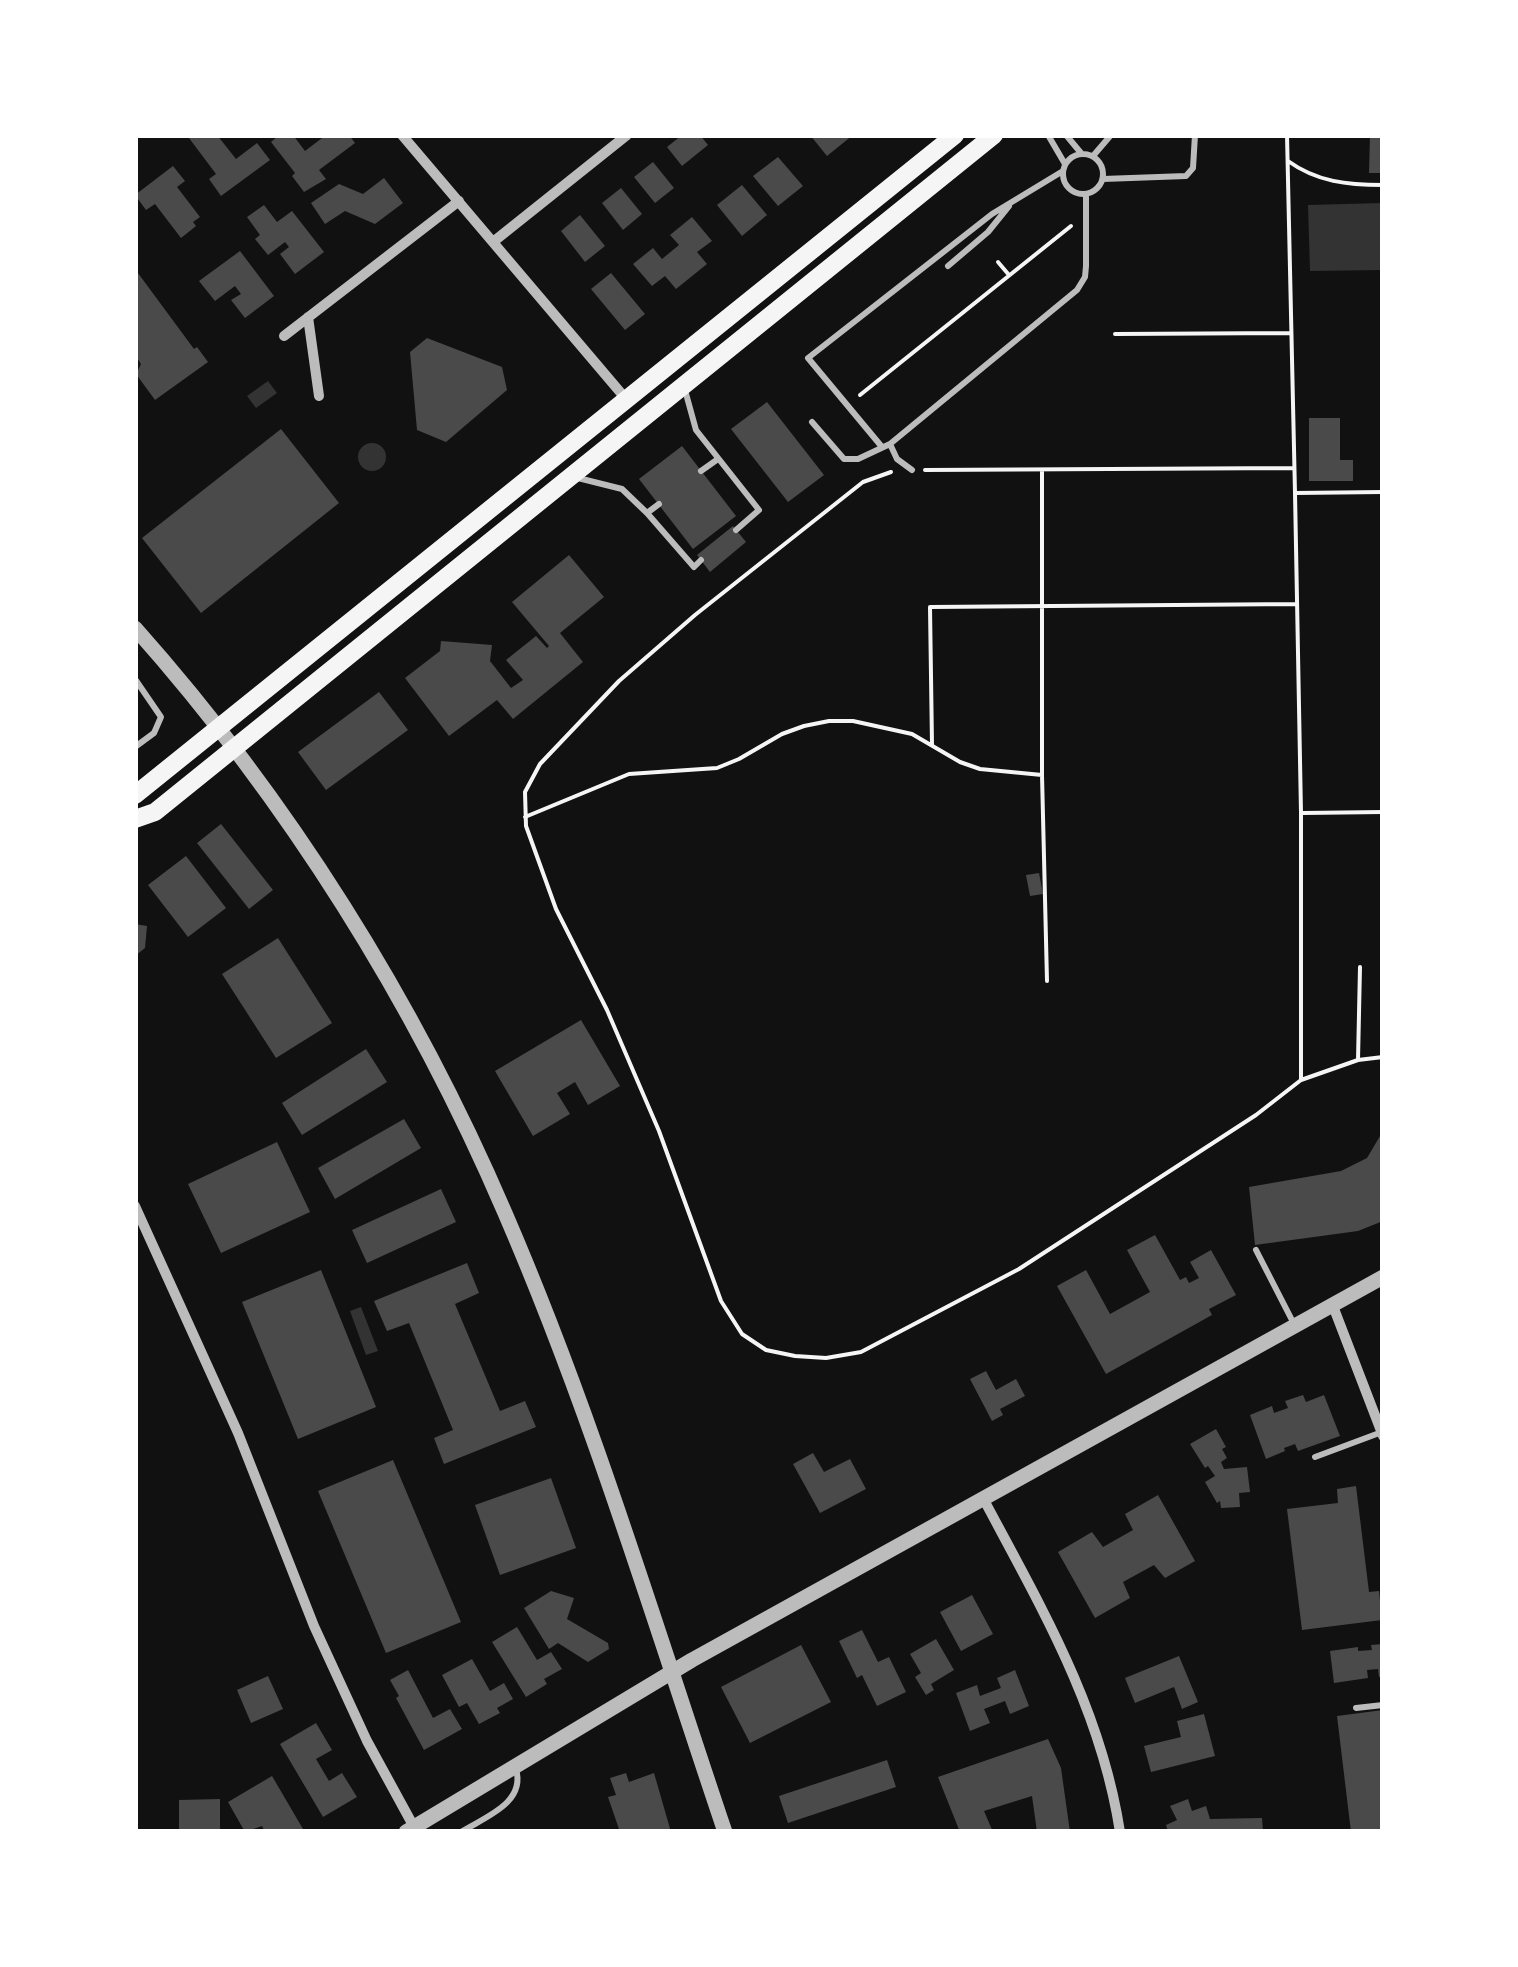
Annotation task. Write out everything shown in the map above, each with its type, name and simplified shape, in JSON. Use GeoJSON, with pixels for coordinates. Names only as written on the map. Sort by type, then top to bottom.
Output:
{"type":"FeatureCollection","features":[{"type":"Feature","properties":{"kind":"main road"},"geometry":{"type":"LineString","coordinates":[[135,796],[956,135]]}},
{"type":"Feature","properties":{"kind":"main road"},"geometry":{"type":"LineString","coordinates":[[135,819],[155,812],[994,135]]}},
{"type":"Feature","properties":{"kind":"street"},"geometry":{"type":"LineString","coordinates":[[402,135],[626,399]]}},
{"type":"Feature","properties":{"kind":"street"},"geometry":{"type":"LineString","coordinates":[[493,242],[628,135]]}},
{"type":"Feature","properties":{"kind":"street"},"geometry":{"type":"LineString","coordinates":[[284,336],[458,202]]}},
{"type":"Feature","properties":{"kind":"street"},"geometry":{"type":"LineString","coordinates":[[308,317],[319,396]]}},
{"type":"Feature","properties":{"kind":"street"},"geometry":{"type":"LineString","coordinates":[[135,628],[234,748],[366,943],[467,1131],[563,1358],[725,1832]]}},
{"type":"Feature","properties":{"kind":"street"},"geometry":{"type":"LineString","coordinates":[[135,1206],[232,1417],[314,1626],[410,1830],[671,1672],[1383,1277]]}},
{"type":"Feature","properties":{"kind":"street"},"geometry":{"type":"LineString","coordinates":[[1333,1306],[1382,1434]]}},
{"type":"Feature","properties":{"kind":"street"},"geometry":{"type":"LineString","coordinates":[[984,1498],[1070,1662],[1107,1770],[1120,1832]]}},
{"type":"Feature","properties":{"kind":"lane"},"geometry":{"type":"LineString","coordinates":[[1048,135],[1070,189],[1086,194],[1096,190],[1103,179],[1102,166],[1094,156],[1081,154],[1066,135]]}},
{"type":"Feature","properties":{"kind":"lane"},"geometry":{"type":"LineString","coordinates":[[1094,156],[1111,135]]}},
{"type":"Feature","properties":{"kind":"lane"},"geometry":{"type":"LineString","coordinates":[[1103,179],[1186,176],[1193,168],[1195,135]]}},
{"type":"Feature","properties":{"kind":"lane"},"geometry":{"type":"LineString","coordinates":[[912,470],[846,406],[808,358],[948,247],[1081,154]]}},
{"type":"Feature","properties":{"kind":"lane"},"geometry":{"type":"LineString","coordinates":[[812,422],[844,458],[858,459],[886,446],[1082,286],[1086,266],[1086,194]]}},
{"type":"Feature","properties":{"kind":"lane"},"geometry":{"type":"LineString","coordinates":[[948,266],[988,232],[1013,201]]}},
{"type":"Feature","properties":{"kind":"lane"},"geometry":{"type":"LineString","coordinates":[[684,386],[696,430],[759,510],[736,530]]}},
{"type":"Feature","properties":{"kind":"lane"},"geometry":{"type":"LineString","coordinates":[[702,471],[718,458]]}},
{"type":"Feature","properties":{"kind":"lane"},"geometry":{"type":"LineString","coordinates":[[572,477],[622,490],[647,512],[694,566],[701,560]]}},
{"type":"Feature","properties":{"kind":"lane"},"geometry":{"type":"LineString","coordinates":[[647,512],[658,504]]}},
{"type":"Feature","properties":{"kind":"lane"},"geometry":{"type":"LineString","coordinates":[[135,679],[161,717],[154,733],[135,747]]}},
{"type":"Feature","properties":{"kind":"lane"},"geometry":{"type":"LineString","coordinates":[[1256,1250],[1296,1327]]}},
{"type":"Feature","properties":{"kind":"lane"},"geometry":{"type":"LineString","coordinates":[[1315,1457],[1382,1434]]}},
{"type":"Feature","properties":{"kind":"lane"},"geometry":{"type":"LineString","coordinates":[[1356,1708],[1383,1704]]}},
{"type":"Feature","properties":{"kind":"lane"},"geometry":{"type":"LineString","coordinates":[[460,1832],[513,1798],[519,1778],[515,1766]]}},
{"type":"Feature","properties":{"kind":"path"},"geometry":{"type":"LineString","coordinates":[[1287,135],[1302,813],[1302,1080]]}},
{"type":"Feature","properties":{"kind":"path"},"geometry":{"type":"LineString","coordinates":[[1287,161],[1323,180],[1383,185]]}},
{"type":"Feature","properties":{"kind":"path"},"geometry":{"type":"LineString","coordinates":[[846,406],[1086,216]]}},
{"type":"Feature","properties":{"kind":"path"},"geometry":{"type":"LineString","coordinates":[[998,262],[1009,275]]}},
{"type":"Feature","properties":{"kind":"path"},"geometry":{"type":"LineString","coordinates":[[1115,334],[1291,333]]}},
{"type":"Feature","properties":{"kind":"path"},"geometry":{"type":"LineString","coordinates":[[1294,468],[882,473],[863,482],[695,615],[619,681],[564,736],[531,777],[525,792],[525,817],[534,854],[556,909],[660,1131],[721,1301],[742,1334],[766,1350],[826,1358],[862,1352],[1019,1268],[1256,1115],[1302,1080],[1358,1060],[1383,1057]]}},
{"type":"Feature","properties":{"kind":"path"},"geometry":{"type":"LineString","coordinates":[[1042,470],[1047,981]]}},
{"type":"Feature","properties":{"kind":"path"},"geometry":{"type":"LineString","coordinates":[[1294,493],[1383,492]]}},
{"type":"Feature","properties":{"kind":"path"},"geometry":{"type":"LineString","coordinates":[[932,745],[930,607],[1297,604]]}},
{"type":"Feature","properties":{"kind":"path"},"geometry":{"type":"LineString","coordinates":[[525,817],[629,774],[718,768],[782,734],[816,724],[853,721],[882,726],[912,734],[980,769],[1042,775]]}},
{"type":"Feature","properties":{"kind":"path"},"geometry":{"type":"LineString","coordinates":[[1302,813],[1383,812]]}},
{"type":"Feature","properties":{"kind":"path"},"geometry":{"type":"LineString","coordinates":[[1358,1060],[1360,967]]}},
{"type":"Feature","properties":{"kind":"shaded area"},"geometry":{"type":"Polygon","coordinates":[[[1383,203],[1383,270],[1310,271],[1308,205],[1383,203]]]}},
{"type":"Feature","properties":{"kind":"shaded area"},"geometry":{"type":"Polygon","coordinates":[[[268,381],[277,393],[256,408],[247,396],[268,381]]]}},
{"type":"Feature","properties":{"kind":"shaded area"},"geometry":{"type":"Polygon","coordinates":[[[372,443],[382,447],[386,457],[382,467],[372,471],[362,467],[358,457],[362,447],[372,443]]]}},
{"type":"Feature","properties":{"kind":"shaded area"},"geometry":{"type":"Polygon","coordinates":[[[361,1307],[378,1351],[366,1355],[350,1311],[361,1307]]]}},
{"type":"Feature","properties":{"kind":"building"},"geometry":{"type":"Polygon","coordinates":[[[217,135],[236,159],[257,143],[270,160],[221,196],[209,179],[216,174],[189,138],[217,135]]]}},
{"type":"Feature","properties":{"kind":"building"},"geometry":{"type":"Polygon","coordinates":[[[279,135],[293,135],[305,151],[326,135],[349,135],[355,143],[319,170],[326,179],[304,192],[271,142],[279,135]]]}},
{"type":"Feature","properties":{"kind":"building"},"geometry":{"type":"Polygon","coordinates":[[[682,135],[700,135],[708,145],[682,166],[667,147],[682,135]]]}},
{"type":"Feature","properties":{"kind":"building"},"geometry":{"type":"Polygon","coordinates":[[[810,135],[853,135],[827,156],[810,135]]]}},
{"type":"Feature","properties":{"kind":"building"},"geometry":{"type":"Polygon","coordinates":[[[1370,135],[1383,135],[1383,173],[1369,173],[1370,135]]]}},
{"type":"Feature","properties":{"kind":"building"},"geometry":{"type":"Polygon","coordinates":[[[778,157],[803,186],[778,206],[753,176],[778,157]]]}},
{"type":"Feature","properties":{"kind":"building"},"geometry":{"type":"Polygon","coordinates":[[[653,162],[674,188],[655,203],[634,177],[653,162]]]}},
{"type":"Feature","properties":{"kind":"building"},"geometry":{"type":"Polygon","coordinates":[[[173,166],[185,181],[177,187],[200,217],[193,222],[196,226],[181,238],[155,204],[146,210],[135,195],[173,166]]]}},
{"type":"Feature","properties":{"kind":"building"},"geometry":{"type":"Polygon","coordinates":[[[384,178],[403,203],[375,224],[345,211],[325,224],[311,203],[339,184],[363,194],[384,178]]]}},
{"type":"Feature","properties":{"kind":"building"},"geometry":{"type":"Polygon","coordinates":[[[742,185],[767,215],[742,236],[717,205],[742,185]]]}},
{"type":"Feature","properties":{"kind":"building"},"geometry":{"type":"Polygon","coordinates":[[[621,188],[642,214],[623,230],[602,203],[621,188]]]}},
{"type":"Feature","properties":{"kind":"building"},"geometry":{"type":"Polygon","coordinates":[[[264,205],[277,222],[292,211],[324,252],[295,274],[280,254],[289,247],[285,242],[268,255],[255,239],[260,235],[247,217],[264,205]]]}},
{"type":"Feature","properties":{"kind":"building"},"geometry":{"type":"Polygon","coordinates":[[[580,215],[605,246],[585,262],[561,231],[580,215]]]}},
{"type":"Feature","properties":{"kind":"building"},"geometry":{"type":"Polygon","coordinates":[[[692,217],[712,241],[697,252],[707,264],[676,289],[665,276],[652,286],[633,264],[653,248],[662,259],[679,245],[670,235],[692,217]]]}},
{"type":"Feature","properties":{"kind":"building"},"geometry":{"type":"Polygon","coordinates":[[[240,251],[274,296],[245,318],[231,300],[241,294],[235,286],[215,301],[199,281],[240,251]]]}},
{"type":"Feature","properties":{"kind":"building"},"geometry":{"type":"Polygon","coordinates":[[[135,269],[208,362],[155,400],[136,374],[141,364],[135,355],[135,269]]]}},
{"type":"Feature","properties":{"kind":"building"},"geometry":{"type":"Polygon","coordinates":[[[611,273],[645,314],[625,330],[591,289],[611,273]]]}},
{"type":"Feature","properties":{"kind":"building"},"geometry":{"type":"Polygon","coordinates":[[[427,338],[502,367],[507,390],[446,442],[417,430],[410,352],[427,338]]]}},
{"type":"Feature","properties":{"kind":"building"},"geometry":{"type":"Polygon","coordinates":[[[767,402],[824,475],[788,502],[731,429],[767,402]]]}},
{"type":"Feature","properties":{"kind":"building"},"geometry":{"type":"Polygon","coordinates":[[[1309,418],[1340,418],[1340,460],[1353,460],[1353,481],[1309,481],[1309,418]]]}},
{"type":"Feature","properties":{"kind":"building"},"geometry":{"type":"Polygon","coordinates":[[[281,429],[339,503],[201,613],[142,538],[281,429]]]}},
{"type":"Feature","properties":{"kind":"building"},"geometry":{"type":"Polygon","coordinates":[[[682,446],[736,516],[693,549],[639,479],[682,446]]]}},
{"type":"Feature","properties":{"kind":"building"},"geometry":{"type":"Polygon","coordinates":[[[733,526],[746,542],[710,572],[697,555],[733,526]]]}},
{"type":"Feature","properties":{"kind":"building"},"geometry":{"type":"Polygon","coordinates":[[[569,555],[604,597],[560,633],[583,662],[513,719],[497,700],[449,736],[405,678],[440,651],[441,641],[492,645],[490,661],[511,688],[523,680],[506,660],[536,636],[549,646],[512,602],[569,555]]]}},
{"type":"Feature","properties":{"kind":"building"},"geometry":{"type":"Polygon","coordinates":[[[379,692],[408,730],[326,790],[298,752],[379,692]]]}},
{"type":"Feature","properties":{"kind":"building"},"geometry":{"type":"Polygon","coordinates":[[[221,824],[273,890],[249,909],[197,843],[221,824]]]}},
{"type":"Feature","properties":{"kind":"building"},"geometry":{"type":"Polygon","coordinates":[[[186,856],[226,908],[188,937],[148,885],[186,856]]]}},
{"type":"Feature","properties":{"kind":"building"},"geometry":{"type":"Polygon","coordinates":[[[1039,873],[1043,894],[1030,896],[1026,875],[1039,873]]]}},
{"type":"Feature","properties":{"kind":"building"},"geometry":{"type":"Polygon","coordinates":[[[135,924],[147,926],[145,948],[135,956],[135,924]]]}},
{"type":"Feature","properties":{"kind":"building"},"geometry":{"type":"Polygon","coordinates":[[[278,938],[332,1023],[276,1058],[222,974],[278,938]]]}},
{"type":"Feature","properties":{"kind":"building"},"geometry":{"type":"Polygon","coordinates":[[[581,1020],[620,1086],[588,1105],[575,1082],[557,1093],[570,1114],[533,1136],[495,1071],[581,1020]]]}},
{"type":"Feature","properties":{"kind":"building"},"geometry":{"type":"Polygon","coordinates":[[[366,1049],[387,1082],[302,1135],[282,1103],[366,1049]]]}},
{"type":"Feature","properties":{"kind":"building"},"geometry":{"type":"Polygon","coordinates":[[[404,1119],[421,1148],[335,1199],[318,1168],[404,1119]]]}},
{"type":"Feature","properties":{"kind":"building"},"geometry":{"type":"Polygon","coordinates":[[[1383,1131],[1383,1221],[1358,1231],[1255,1245],[1249,1187],[1341,1171],[1367,1158],[1383,1131]]]}},
{"type":"Feature","properties":{"kind":"building"},"geometry":{"type":"Polygon","coordinates":[[[277,1142],[310,1212],[221,1253],[188,1184],[277,1142]]]}},
{"type":"Feature","properties":{"kind":"building"},"geometry":{"type":"Polygon","coordinates":[[[441,1189],[456,1222],[367,1263],[352,1230],[441,1189]]]}},
{"type":"Feature","properties":{"kind":"building"},"geometry":{"type":"Polygon","coordinates":[[[1155,1235],[1180,1280],[1186,1277],[1189,1283],[1199,1278],[1190,1262],[1211,1250],[1236,1295],[1209,1309],[1212,1315],[1106,1374],[1057,1286],[1086,1270],[1110,1314],[1150,1292],[1127,1250],[1155,1235]]]}},
{"type":"Feature","properties":{"kind":"building"},"geometry":{"type":"Polygon","coordinates":[[[467,1263],[479,1293],[455,1304],[500,1411],[525,1401],[536,1427],[444,1464],[434,1438],[453,1430],[409,1323],[387,1331],[374,1301],[467,1263]]]}},
{"type":"Feature","properties":{"kind":"building"},"geometry":{"type":"Polygon","coordinates":[[[321,1270],[376,1407],[298,1439],[242,1302],[321,1270]]]}},
{"type":"Feature","properties":{"kind":"building"},"geometry":{"type":"Polygon","coordinates":[[[986,1371],[996,1390],[1016,1379],[1025,1396],[1000,1409],[1003,1415],[992,1421],[970,1379],[986,1371]]]}},
{"type":"Feature","properties":{"kind":"building"},"geometry":{"type":"Polygon","coordinates":[[[1303,1395],[1306,1402],[1324,1395],[1340,1436],[1298,1451],[1295,1444],[1266,1459],[1250,1415],[1272,1406],[1274,1413],[1288,1408],[1285,1401],[1303,1395]]]}},
{"type":"Feature","properties":{"kind":"building"},"geometry":{"type":"Polygon","coordinates":[[[1216,1429],[1226,1447],[1222,1449],[1227,1458],[1221,1462],[1224,1469],[1247,1467],[1250,1492],[1239,1493],[1240,1507],[1221,1508],[1220,1501],[1217,1503],[1205,1482],[1215,1476],[1190,1444],[1216,1429]]]}},
{"type":"Feature","properties":{"kind":"building"},"geometry":{"type":"Polygon","coordinates":[[[813,1453],[824,1472],[850,1459],[866,1489],[820,1513],[793,1464],[813,1453]]]}},
{"type":"Feature","properties":{"kind":"building"},"geometry":{"type":"Polygon","coordinates":[[[393,1460],[461,1622],[386,1653],[318,1491],[393,1460]]]}},
{"type":"Feature","properties":{"kind":"building"},"geometry":{"type":"Polygon","coordinates":[[[551,1478],[576,1548],[500,1575],[475,1505],[551,1478]]]}},
{"type":"Feature","properties":{"kind":"building"},"geometry":{"type":"Polygon","coordinates":[[[1356,1486],[1369,1592],[1379,1591],[1382,1620],[1302,1630],[1287,1509],[1338,1503],[1337,1489],[1356,1486]]]}},
{"type":"Feature","properties":{"kind":"building"},"geometry":{"type":"Polygon","coordinates":[[[1158,1495],[1195,1561],[1165,1578],[1154,1565],[1123,1582],[1130,1598],[1095,1618],[1058,1552],[1092,1532],[1103,1547],[1133,1530],[1125,1514],[1158,1495]]]}},
{"type":"Feature","properties":{"kind":"building"},"geometry":{"type":"Polygon","coordinates":[[[551,1591],[574,1598],[567,1619],[608,1643],[609,1649],[588,1662],[558,1643],[549,1649],[524,1608],[551,1591]]]}},
{"type":"Feature","properties":{"kind":"building"},"geometry":{"type":"Polygon","coordinates":[[[972,1595],[993,1634],[961,1651],[940,1612],[972,1595]]]}},
{"type":"Feature","properties":{"kind":"building"},"geometry":{"type":"Polygon","coordinates":[[[517,1627],[537,1660],[551,1652],[562,1669],[544,1679],[547,1684],[526,1697],[492,1642],[517,1627]]]}},
{"type":"Feature","properties":{"kind":"building"},"geometry":{"type":"Polygon","coordinates":[[[862,1630],[878,1662],[889,1657],[906,1692],[877,1706],[862,1675],[857,1678],[839,1641],[862,1630]]]}},
{"type":"Feature","properties":{"kind":"building"},"geometry":{"type":"Polygon","coordinates":[[[936,1639],[954,1670],[931,1684],[934,1690],[926,1695],[915,1677],[921,1673],[910,1654],[936,1639]]]}},
{"type":"Feature","properties":{"kind":"building"},"geometry":{"type":"Polygon","coordinates":[[[1383,1644],[1383,1677],[1379,1677],[1378,1669],[1367,1670],[1368,1678],[1334,1683],[1330,1651],[1358,1647],[1358,1651],[1372,1650],[1371,1645],[1383,1644]]]}},
{"type":"Feature","properties":{"kind":"building"},"geometry":{"type":"Polygon","coordinates":[[[801,1645],[831,1702],[750,1743],[721,1687],[801,1645]]]}},
{"type":"Feature","properties":{"kind":"building"},"geometry":{"type":"Polygon","coordinates":[[[1179,1656],[1198,1702],[1182,1709],[1174,1687],[1135,1703],[1125,1678],[1179,1656]]]}},
{"type":"Feature","properties":{"kind":"building"},"geometry":{"type":"Polygon","coordinates":[[[472,1659],[490,1691],[504,1683],[513,1699],[497,1708],[500,1713],[479,1724],[467,1703],[459,1707],[442,1675],[472,1659]]]}},
{"type":"Feature","properties":{"kind":"building"},"geometry":{"type":"Polygon","coordinates":[[[408,1670],[433,1718],[450,1709],[462,1729],[424,1750],[390,1680],[408,1670]]]}},
{"type":"Feature","properties":{"kind":"building"},"geometry":{"type":"Polygon","coordinates":[[[1015,1670],[1029,1706],[1010,1714],[1005,1701],[984,1709],[990,1723],[970,1731],[956,1693],[977,1685],[980,1696],[1001,1688],[997,1678],[1015,1670]]]}},
{"type":"Feature","properties":{"kind":"building"},"geometry":{"type":"Polygon","coordinates":[[[268,1676],[283,1709],[251,1723],[237,1690],[268,1676]]]}},
{"type":"Feature","properties":{"kind":"building"},"geometry":{"type":"Polygon","coordinates":[[[1383,1710],[1383,1832],[1351,1832],[1337,1716],[1383,1710]]]}},
{"type":"Feature","properties":{"kind":"building"},"geometry":{"type":"Polygon","coordinates":[[[1204,1714],[1215,1756],[1151,1772],[1144,1746],[1181,1737],[1177,1721],[1204,1714]]]}},
{"type":"Feature","properties":{"kind":"building"},"geometry":{"type":"Polygon","coordinates":[[[316,1723],[332,1750],[316,1759],[329,1781],[342,1773],[357,1797],[323,1817],[280,1744],[316,1723]]]}},
{"type":"Feature","properties":{"kind":"building"},"geometry":{"type":"Polygon","coordinates":[[[1048,1739],[1061,1768],[1070,1832],[1037,1832],[1032,1796],[984,1811],[993,1832],[960,1832],[938,1777],[1048,1739]]]}},
{"type":"Feature","properties":{"kind":"building"},"geometry":{"type":"Polygon","coordinates":[[[887,1760],[896,1787],[788,1823],[779,1796],[887,1760]]]}},
{"type":"Feature","properties":{"kind":"building"},"geometry":{"type":"Polygon","coordinates":[[[626,1773],[629,1782],[654,1773],[671,1832],[620,1832],[608,1797],[616,1795],[610,1778],[626,1773]]]}},
{"type":"Feature","properties":{"kind":"building"},"geometry":{"type":"Polygon","coordinates":[[[272,1776],[303,1829],[265,1832],[262,1826],[245,1832],[228,1802],[272,1776]]]}},
{"type":"Feature","properties":{"kind":"building"},"geometry":{"type":"Polygon","coordinates":[[[220,1799],[220,1832],[179,1832],[179,1800],[220,1799]]]}},
{"type":"Feature","properties":{"kind":"building"},"geometry":{"type":"Polygon","coordinates":[[[1188,1799],[1192,1811],[1206,1806],[1210,1819],[1262,1818],[1263,1832],[1168,1832],[1166,1825],[1177,1820],[1170,1806],[1188,1799]]]}}]}
